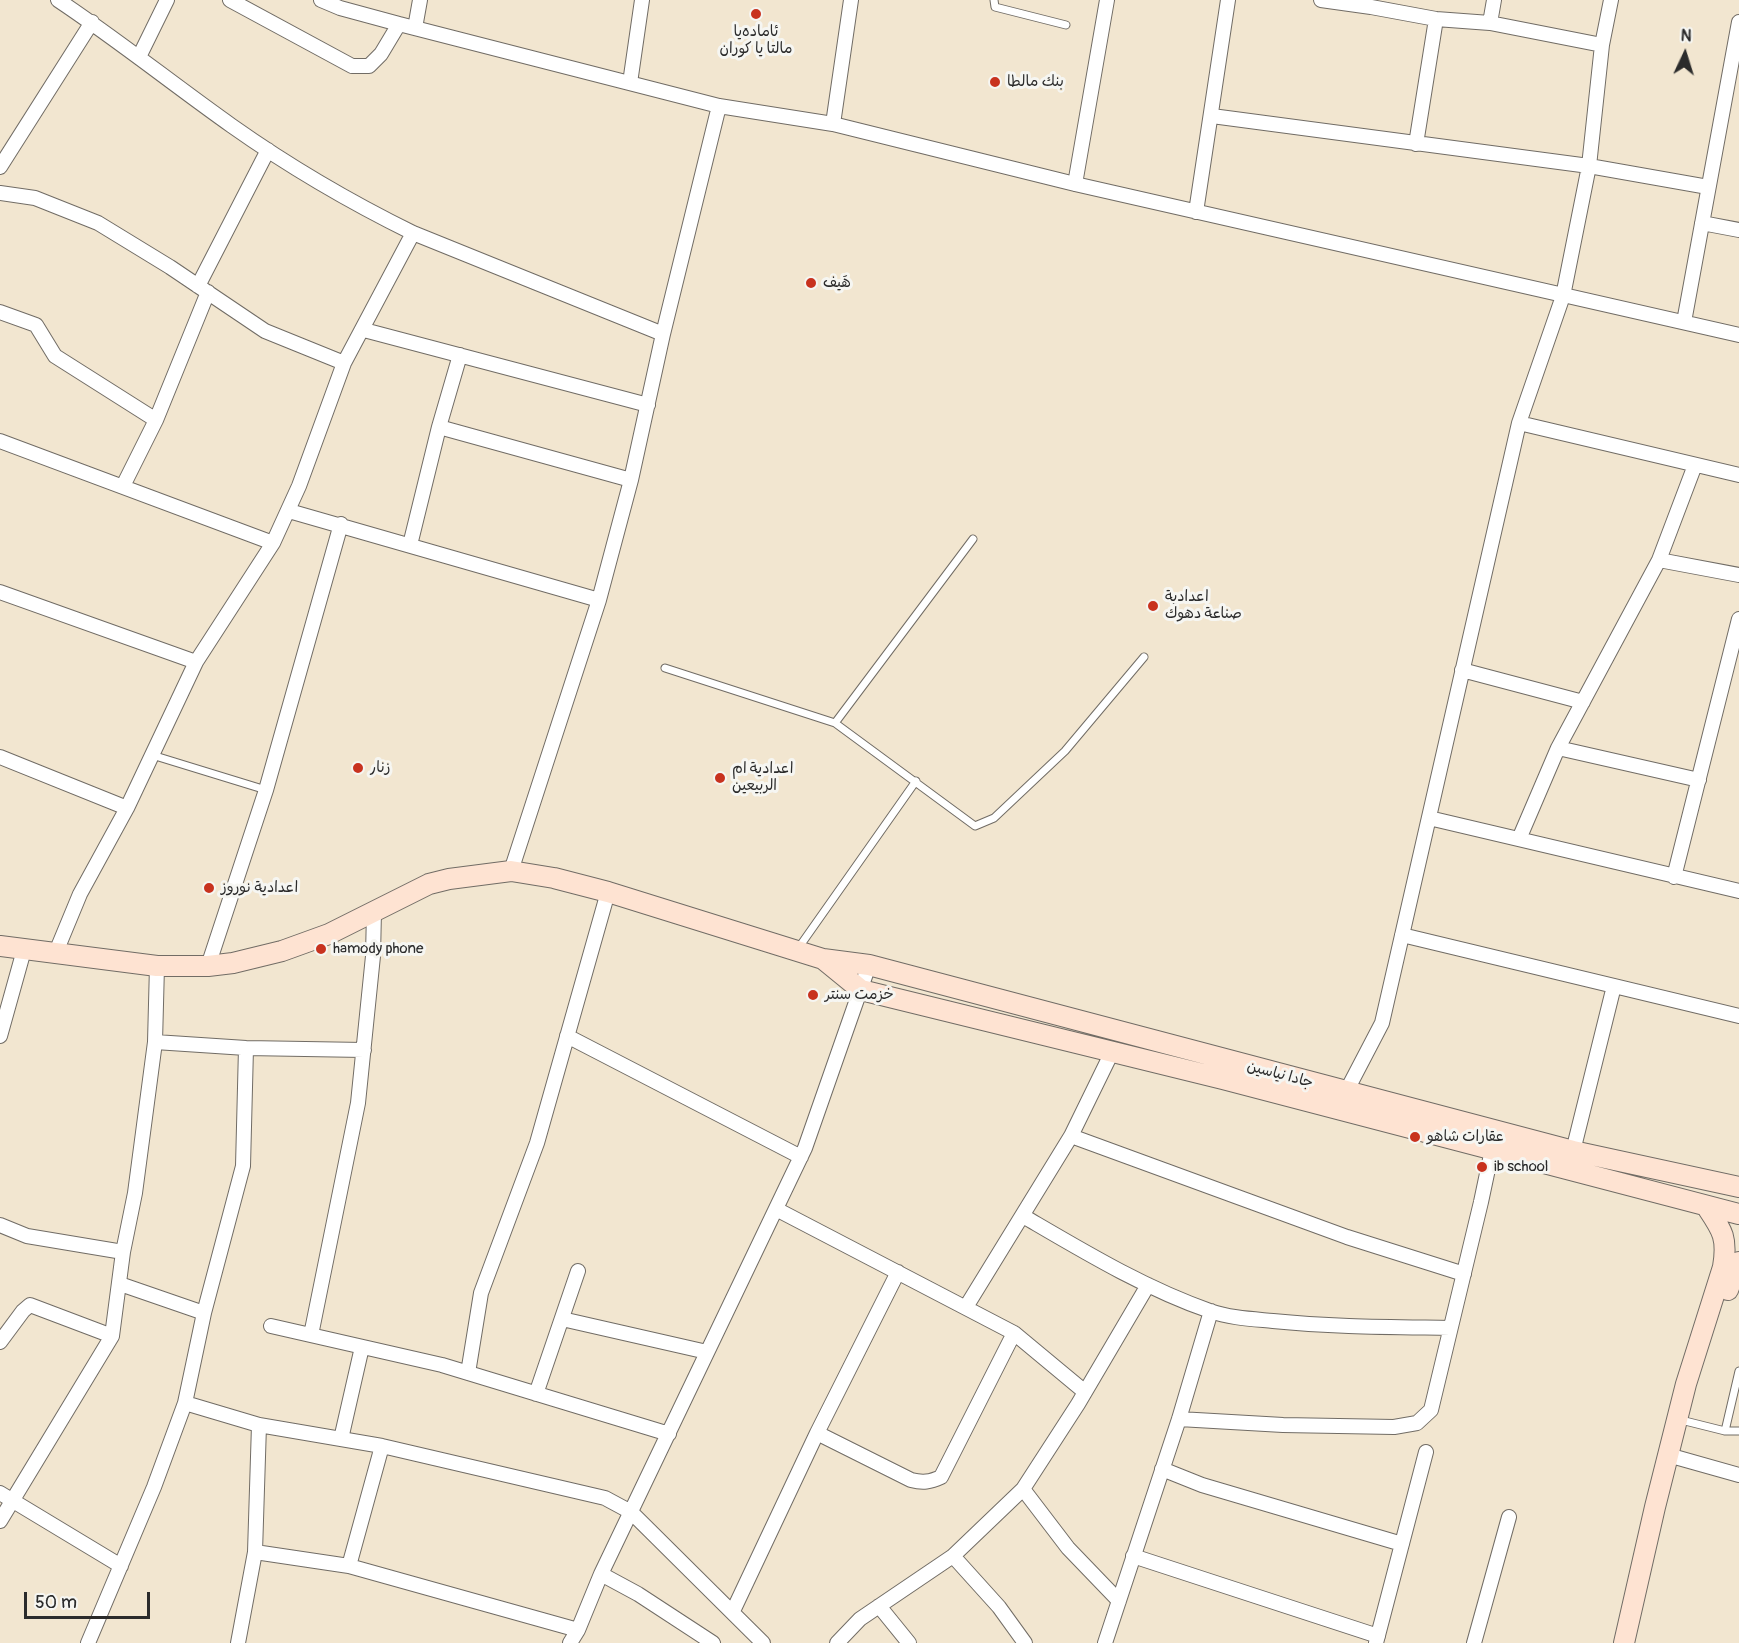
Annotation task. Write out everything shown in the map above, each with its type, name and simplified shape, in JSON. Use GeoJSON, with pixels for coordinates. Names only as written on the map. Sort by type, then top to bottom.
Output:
{"type":"FeatureCollection","features":[{"type":"Feature","properties":{"kind":"street"},"geometry":{"type":"LineString","coordinates":[[58,0],[75,5],[92,22],[232,126],[342,196],[413,233],[663,334]]}},
{"type":"Feature","properties":{"kind":"street"},"geometry":{"type":"LineString","coordinates":[[139,57],[167,0]]}},
{"type":"Feature","properties":{"kind":"street"},"geometry":{"type":"LineString","coordinates":[[230,0],[352,66],[369,66],[381,54],[399,24]]}},
{"type":"Feature","properties":{"kind":"street"},"geometry":{"type":"LineString","coordinates":[[321,0],[340,8],[399,24],[719,105],[833,124],[1075,184],[1739,335]]}},
{"type":"Feature","properties":{"kind":"street"},"geometry":{"type":"LineString","coordinates":[[415,28],[420,0]]}},
{"type":"Feature","properties":{"kind":"street"},"geometry":{"type":"LineString","coordinates":[[630,83],[642,0]]}},
{"type":"Feature","properties":{"kind":"street"},"geometry":{"type":"LineString","coordinates":[[833,124],[851,0]]}},
{"type":"Feature","properties":{"kind":"street"},"geometry":{"type":"LineString","coordinates":[[1075,184],[1107,0]]}},
{"type":"Feature","properties":{"kind":"street"},"geometry":{"type":"LineString","coordinates":[[1196,212],[1228,0]]}},
{"type":"Feature","properties":{"kind":"street"},"geometry":{"type":"LineString","coordinates":[[1321,0],[1372,3],[1436,19],[1490,23],[1602,45]]}},
{"type":"Feature","properties":{"kind":"street"},"geometry":{"type":"LineString","coordinates":[[1490,23],[1494,0]]}},
{"type":"Feature","properties":{"kind":"street"},"geometry":{"type":"LineString","coordinates":[[1346,1092],[1382,1023],[1519,423],[1563,296],[1589,166],[1602,45],[1611,0]]}},
{"type":"Feature","properties":{"kind":"street"},"geometry":{"type":"LineString","coordinates":[[1416,144],[1436,19]]}},
{"type":"Feature","properties":{"kind":"street"},"geometry":{"type":"LineString","coordinates":[[0,167],[92,22]]}},
{"type":"Feature","properties":{"kind":"street"},"geometry":{"type":"LineString","coordinates":[[1684,322],[1708,187],[1735,63],[1739,22]]}},
{"type":"Feature","properties":{"kind":"street"},"geometry":{"type":"LineString","coordinates":[[511,871],[599,600],[631,480],[663,334],[719,105]]}},
{"type":"Feature","properties":{"kind":"street"},"geometry":{"type":"LineString","coordinates":[[1212,116],[1589,166],[1708,187]]}},
{"type":"Feature","properties":{"kind":"street"},"geometry":{"type":"LineString","coordinates":[[123,486],[156,420],[203,289],[268,150]]}},
{"type":"Feature","properties":{"kind":"street"},"geometry":{"type":"LineString","coordinates":[[0,193],[34,198],[98,223],[265,331],[344,363]]}},
{"type":"Feature","properties":{"kind":"street"},"geometry":{"type":"LineString","coordinates":[[1702,223],[1739,230]]}},
{"type":"Feature","properties":{"kind":"street"},"geometry":{"type":"LineString","coordinates":[[56,952],[80,894],[127,808],[196,662],[273,543],[289,511],[344,363],[364,330],[413,233]]}},
{"type":"Feature","properties":{"kind":"street"},"geometry":{"type":"LineString","coordinates":[[0,312],[36,325],[55,356],[156,420]]}},
{"type":"Feature","properties":{"kind":"street"},"geometry":{"type":"LineString","coordinates":[[364,330],[648,405]]}},
{"type":"Feature","properties":{"kind":"street"},"geometry":{"type":"LineString","coordinates":[[411,545],[460,355]]}},
{"type":"Feature","properties":{"kind":"street"},"geometry":{"type":"LineString","coordinates":[[1519,423],[1739,475]]}},
{"type":"Feature","properties":{"kind":"street"},"geometry":{"type":"LineString","coordinates":[[440,427],[631,480]]}},
{"type":"Feature","properties":{"kind":"street"},"geometry":{"type":"LineString","coordinates":[[0,441],[273,543]]}},
{"type":"Feature","properties":{"kind":"street"},"geometry":{"type":"LineString","coordinates":[[1519,839],[1558,748],[1659,560],[1695,465]]}},
{"type":"Feature","properties":{"kind":"street"},"geometry":{"type":"LineString","coordinates":[[289,511],[599,600]]}},
{"type":"Feature","properties":{"kind":"street"},"geometry":{"type":"LineString","coordinates":[[207,966],[266,790],[341,525]]}},
{"type":"Feature","properties":{"kind":"street"},"geometry":{"type":"LineString","coordinates":[[1659,560],[1739,575]]}},
{"type":"Feature","properties":{"kind":"street"},"geometry":{"type":"LineString","coordinates":[[0,592],[196,662]]}},
{"type":"Feature","properties":{"kind":"street"},"geometry":{"type":"LineString","coordinates":[[1674,877],[1739,619]]}},
{"type":"Feature","properties":{"kind":"street"},"geometry":{"type":"LineString","coordinates":[[1462,670],[1583,702]]}},
{"type":"Feature","properties":{"kind":"street"},"geometry":{"type":"LineString","coordinates":[[1558,748],[1699,780]]}},
{"type":"Feature","properties":{"kind":"street"},"geometry":{"type":"LineString","coordinates":[[0,757],[127,808]]}},
{"type":"Feature","properties":{"kind":"street"},"geometry":{"type":"LineString","coordinates":[[1429,818],[1739,891]]}},
{"type":"Feature","properties":{"kind":"street","name":"جادا نیاسین"},"geometry":{"type":"LineString","coordinates":[[0,946],[157,966],[207,966],[282,951],[329,934],[429,884],[449,879],[511,871],[554,878],[608,892],[823,959],[869,965],[1546,1144],[1739,1186]]}},
{"type":"Feature","properties":{"kind":"street"},"geometry":{"type":"LineString","coordinates":[[468,1373],[481,1293],[537,1143],[608,892]]}},
{"type":"Feature","properties":{"kind":"street"},"geometry":{"type":"LineString","coordinates":[[311,1335],[358,1103],[373,956],[374,911]]}},
{"type":"Feature","properties":{"kind":"street"},"geometry":{"type":"LineString","coordinates":[[1402,935],[1739,1016]]}},
{"type":"Feature","properties":{"kind":"street"},"geometry":{"type":"LineString","coordinates":[[0,1036],[24,950]]}},
{"type":"Feature","properties":{"kind":"street"},"geometry":{"type":"LineString","coordinates":[[823,959],[861,990]]}},
{"type":"Feature","properties":{"kind":"street"},"geometry":{"type":"LineString","coordinates":[[570,1643],[801,1156],[869,965]]}},
{"type":"Feature","properties":{"kind":"street"},"geometry":{"type":"LineString","coordinates":[[0,1521],[112,1336],[123,1252],[135,1193],[155,1042],[157,966]]}},
{"type":"Feature","properties":{"kind":"street"},"geometry":{"type":"LineString","coordinates":[[1573,1150],[1614,986]]}},
{"type":"Feature","properties":{"kind":"street","name":"جادا نیاسین"},"geometry":{"type":"LineString","coordinates":[[861,990],[1112,1052],[1739,1214]]}},
{"type":"Feature","properties":{"kind":"street"},"geometry":{"type":"LineString","coordinates":[[567,1036],[801,1156]]}},
{"type":"Feature","properties":{"kind":"street"},"geometry":{"type":"LineString","coordinates":[[155,1042],[246,1048],[364,1050]]}},
{"type":"Feature","properties":{"kind":"street"},"geometry":{"type":"LineString","coordinates":[[88,1643],[154,1486],[185,1403],[204,1312],[243,1166],[246,1048]]}},
{"type":"Feature","properties":{"kind":"street"},"geometry":{"type":"LineString","coordinates":[[966,1307],[1071,1136],[1112,1052]]}},
{"type":"Feature","properties":{"kind":"street"},"geometry":{"type":"LineString","coordinates":[[1071,1136],[1347,1237],[1464,1274]]}},
{"type":"Feature","properties":{"kind":"street"},"geometry":{"type":"LineString","coordinates":[[1542,1163],[1546,1144]]}},
{"type":"Feature","properties":{"kind":"street"},"geometry":{"type":"LineString","coordinates":[[1179,1419],[1283,1425],[1394,1427],[1417,1423],[1431,1410],[1492,1150]]}},
{"type":"Feature","properties":{"kind":"street"},"geometry":{"type":"LineString","coordinates":[[1624,1643],[1654,1507],[1686,1384],[1732,1238],[1721,1228],[1706,1206]]}},
{"type":"Feature","properties":{"kind":"street"},"geometry":{"type":"LineString","coordinates":[[776,1209],[1014,1333],[1086,1392]]}},
{"type":"Feature","properties":{"kind":"street"},"geometry":{"type":"LineString","coordinates":[[1023,1216],[1098,1260],[1148,1285],[1211,1311],[1239,1317],[1326,1327],[1450,1328]]}},
{"type":"Feature","properties":{"kind":"street"},"geometry":{"type":"LineString","coordinates":[[0,1225],[27,1236],[123,1252]]}},
{"type":"Feature","properties":{"kind":"street"},"geometry":{"type":"LineString","coordinates":[[536,1394],[578,1271]]}},
{"type":"Feature","properties":{"kind":"street"},"geometry":{"type":"LineString","coordinates":[[1633,1643],[1685,1421],[1737,1271]]}},
{"type":"Feature","properties":{"kind":"street"},"geometry":{"type":"LineString","coordinates":[[733,1611],[817,1433],[898,1272]]}},
{"type":"Feature","properties":{"kind":"street"},"geometry":{"type":"LineString","coordinates":[[120,1284],[204,1312]]}},
{"type":"Feature","properties":{"kind":"street"},"geometry":{"type":"LineString","coordinates":[[837,1643],[860,1619],[953,1556],[1023,1489],[1086,1392],[1148,1285]]}},
{"type":"Feature","properties":{"kind":"street"},"geometry":{"type":"LineString","coordinates":[[0,1342],[30,1305],[112,1336]]}},
{"type":"Feature","properties":{"kind":"street"},"geometry":{"type":"LineString","coordinates":[[1105,1643],[1179,1419],[1211,1311]]}},
{"type":"Feature","properties":{"kind":"street"},"geometry":{"type":"LineString","coordinates":[[562,1319],[707,1352]]}},
{"type":"Feature","properties":{"kind":"street"},"geometry":{"type":"LineString","coordinates":[[271,1326],[468,1373],[669,1434]]}},
{"type":"Feature","properties":{"kind":"street"},"geometry":{"type":"LineString","coordinates":[[817,1433],[911,1480],[922,1483],[941,1477],[1014,1333]]}},
{"type":"Feature","properties":{"kind":"street"},"geometry":{"type":"LineString","coordinates":[[341,1439],[362,1347]]}},
{"type":"Feature","properties":{"kind":"street"},"geometry":{"type":"LineString","coordinates":[[185,1403],[259,1425],[382,1446],[605,1498],[631,1512],[763,1643]]}},
{"type":"Feature","properties":{"kind":"street"},"geometry":{"type":"LineString","coordinates":[[238,1643],[255,1552],[259,1425]]}},
{"type":"Feature","properties":{"kind":"street"},"geometry":{"type":"LineString","coordinates":[[349,1566],[382,1446]]}},
{"type":"Feature","properties":{"kind":"street"},"geometry":{"type":"LineString","coordinates":[[1133,1556],[1377,1640],[1426,1452]]}},
{"type":"Feature","properties":{"kind":"street"},"geometry":{"type":"LineString","coordinates":[[1675,1457],[1739,1475]]}},
{"type":"Feature","properties":{"kind":"street"},"geometry":{"type":"LineString","coordinates":[[1162,1469],[1202,1485],[1402,1544]]}},
{"type":"Feature","properties":{"kind":"street"},"geometry":{"type":"LineString","coordinates":[[1023,1489],[1068,1548],[1119,1601]]}},
{"type":"Feature","properties":{"kind":"street"},"geometry":{"type":"LineString","coordinates":[[0,1493],[121,1566]]}},
{"type":"Feature","properties":{"kind":"street"},"geometry":{"type":"LineString","coordinates":[[1474,1643],[1509,1517]]}},
{"type":"Feature","properties":{"kind":"street"},"geometry":{"type":"LineString","coordinates":[[255,1552],[349,1566],[578,1630]]}},
{"type":"Feature","properties":{"kind":"street"},"geometry":{"type":"LineString","coordinates":[[953,1556],[999,1607],[1025,1643]]}},
{"type":"Feature","properties":{"kind":"street"},"geometry":{"type":"LineString","coordinates":[[601,1574],[638,1594],[713,1643]]}},
{"type":"Feature","properties":{"kind":"street"},"geometry":{"type":"LineString","coordinates":[[879,1606],[909,1643]]}},
{"type":"Feature","properties":{"kind":"lane"},"geometry":{"type":"LineString","coordinates":[[994,0],[995,7],[1066,26]]}},
{"type":"Feature","properties":{"kind":"lane"},"geometry":{"type":"LineString","coordinates":[[835,723],[973,539]]}},
{"type":"Feature","properties":{"kind":"lane"},"geometry":{"type":"LineString","coordinates":[[665,668],[835,723],[975,826],[994,818],[1065,751],[1144,657]]}},
{"type":"Feature","properties":{"kind":"lane"},"geometry":{"type":"LineString","coordinates":[[152,755],[266,790]]}},
{"type":"Feature","properties":{"kind":"lane"},"geometry":{"type":"LineString","coordinates":[[796,952],[916,781]]}},
{"type":"Feature","properties":{"kind":"lane"},"geometry":{"type":"LineString","coordinates":[[1725,1431],[1739,1371]]}},
{"type":"Feature","properties":{"kind":"lane"},"geometry":{"type":"LineString","coordinates":[[1685,1421],[1725,1431],[1739,1431]]}},
{"type":"Feature","properties":{"kind":"place","name":"ئامادەيا مالتا يا كوران"},"geometry":{"type":"Point","coordinates":[756,14]}},
{"type":"Feature","properties":{"kind":"place","name":"بنك مالطا"},"geometry":{"type":"Point","coordinates":[995,82]}},
{"type":"Feature","properties":{"kind":"place","name":"هَيف"},"geometry":{"type":"Point","coordinates":[811,283]}},
{"type":"Feature","properties":{"kind":"place","name":"اعدادية صناعة دهوك"},"geometry":{"type":"Point","coordinates":[1153,606]}},
{"type":"Feature","properties":{"kind":"place","name":"زنار"},"geometry":{"type":"Point","coordinates":[358,768]}},
{"type":"Feature","properties":{"kind":"place","name":"اعدادية ام الربيعين"},"geometry":{"type":"Point","coordinates":[720,778]}},
{"type":"Feature","properties":{"kind":"place","name":"اعدادية نوروز"},"geometry":{"type":"Point","coordinates":[209,888]}},
{"type":"Feature","properties":{"kind":"place","name":"hamody phone"},"geometry":{"type":"Point","coordinates":[321,949]}},
{"type":"Feature","properties":{"kind":"place","name":"خزمت سنتر"},"geometry":{"type":"Point","coordinates":[813,995]}},
{"type":"Feature","properties":{"kind":"place","name":"عقارات شاهو"},"geometry":{"type":"Point","coordinates":[1415,1137]}},
{"type":"Feature","properties":{"kind":"place","name":"ib school"},"geometry":{"type":"Point","coordinates":[1482,1167]}}]}
